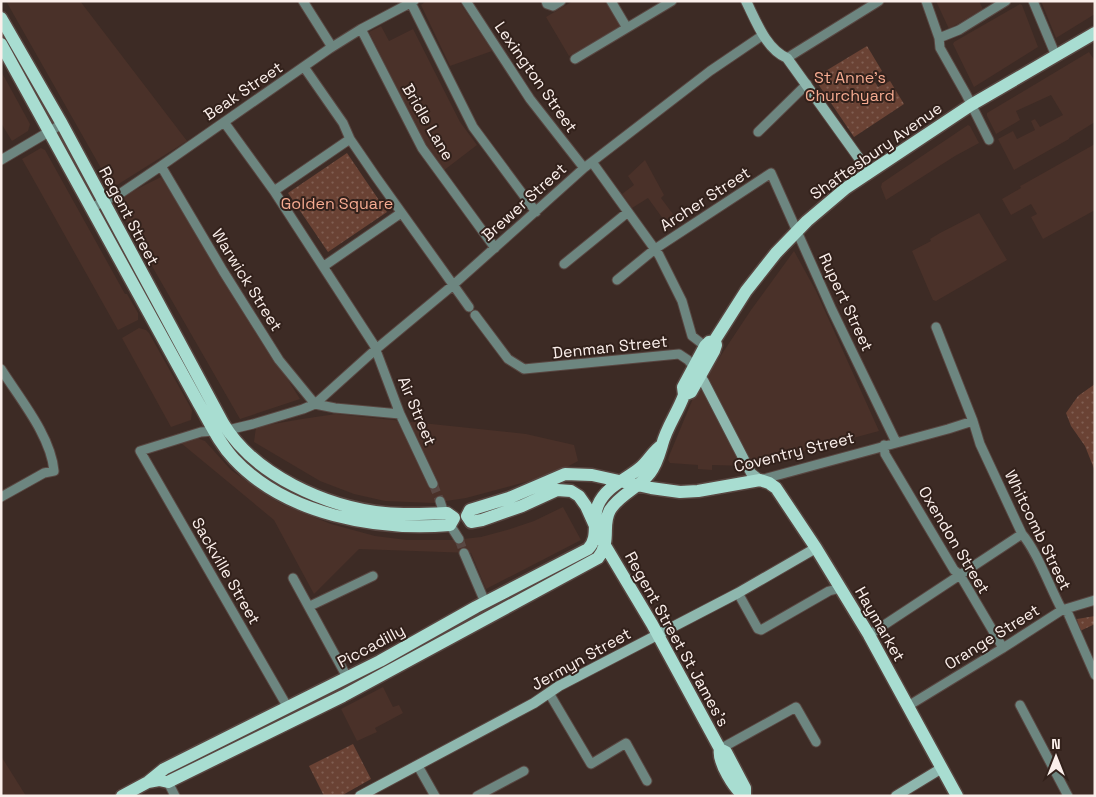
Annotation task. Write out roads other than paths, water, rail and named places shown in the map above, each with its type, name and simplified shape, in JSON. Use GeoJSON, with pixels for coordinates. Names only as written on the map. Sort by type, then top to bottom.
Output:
{"type":"FeatureCollection","features":[{"type":"Feature","properties":{"kind":"main road","name":"Regent Street"},"geometry":{"type":"LineString","coordinates":[[1,18],[62,124],[228,430],[242,448],[268,471],[292,485],[320,497],[367,510],[454,518],[472,522],[544,497]]}},
{"type":"Feature","properties":{"kind":"main road","name":"Shaftesbury Avenue"},"geometry":{"type":"LineString","coordinates":[[605,546],[607,520],[610,510],[618,499],[645,478],[654,467],[684,395],[683,387],[697,371],[710,343],[746,291],[776,253],[797,231],[846,188],[971,105],[1093,36]]}},
{"type":"Feature","properties":{"kind":"main road","name":"Regent Street"},"geometry":{"type":"LineString","coordinates":[[1,44],[214,431],[226,449],[247,472],[269,487],[309,507],[346,518],[385,525],[416,527],[454,518],[470,510],[509,498],[565,474],[592,475],[620,481]]}},
{"type":"Feature","properties":{"kind":"main road","name":"Shaftesbury Avenue"},"geometry":{"type":"LineString","coordinates":[[595,526],[596,511],[606,493],[641,467],[656,448],[662,445]]}},
{"type":"Feature","properties":{"kind":"main road","name":"Coventry Street"},"geometry":{"type":"LineString","coordinates":[[620,481],[680,492],[698,491],[760,480]]}},
{"type":"Feature","properties":{"kind":"main road","name":"Haymarket"},"geometry":{"type":"LineString","coordinates":[[760,480],[776,488],[841,588],[869,634],[957,796]]}},
{"type":"Feature","properties":{"kind":"main road","name":"Regent Street St James's"},"geometry":{"type":"LineString","coordinates":[[544,497],[560,490],[575,493],[586,506],[605,546],[720,749],[726,752],[746,788],[745,795]]}},
{"type":"Feature","properties":{"kind":"main road","name":"Piccadilly"},"geometry":{"type":"LineString","coordinates":[[122,796],[148,782],[164,769],[287,706],[380,662],[485,602],[588,549],[594,539],[595,526]]}},
{"type":"Feature","properties":{"kind":"main road","name":"Piccadilly"},"geometry":{"type":"LineString","coordinates":[[148,782],[159,780],[168,782],[343,696],[586,566],[598,558],[605,546]]}},
{"type":"Feature","properties":{"kind":"street"},"geometry":{"type":"LineString","coordinates":[[303,1],[332,47]]}},
{"type":"Feature","properties":{"kind":"street","name":"Lexington Street"},"geometry":{"type":"LineString","coordinates":[[466,1],[530,99],[584,168]]}},
{"type":"Feature","properties":{"kind":"street"},"geometry":{"type":"LineString","coordinates":[[611,1],[627,28]]}},
{"type":"Feature","properties":{"kind":"street"},"geometry":{"type":"LineString","coordinates":[[574,59],[672,1]]}},
{"type":"Feature","properties":{"kind":"street"},"geometry":{"type":"LineString","coordinates":[[746,1],[764,35],[787,58],[807,84],[861,161],[866,175]]}},
{"type":"Feature","properties":{"kind":"street"},"geometry":{"type":"LineString","coordinates":[[787,58],[879,1]]}},
{"type":"Feature","properties":{"kind":"street"},"geometry":{"type":"LineString","coordinates":[[926,1],[939,38],[940,48],[989,140]]}},
{"type":"Feature","properties":{"kind":"street"},"geometry":{"type":"LineString","coordinates":[[939,38],[958,30],[1006,1]]}},
{"type":"Feature","properties":{"kind":"street"},"geometry":{"type":"LineString","coordinates":[[1033,1],[1056,56]]}},
{"type":"Feature","properties":{"kind":"street"},"geometry":{"type":"LineString","coordinates":[[412,2],[473,127],[536,212]]}},
{"type":"Feature","properties":{"kind":"street","name":"Beak Street"},"geometry":{"type":"LineString","coordinates":[[91,208],[104,202],[161,166],[332,47],[412,2]]}},
{"type":"Feature","properties":{"kind":"street","name":"Bridle Lane"},"geometry":{"type":"LineString","coordinates":[[361,29],[422,148],[495,248]]}},
{"type":"Feature","properties":{"kind":"street","name":"Brewer Street"},"geometry":{"type":"LineString","coordinates":[[315,404],[375,350],[452,286],[584,168],[710,70],[764,35]]}},
{"type":"Feature","properties":{"kind":"street"},"geometry":{"type":"LineString","coordinates":[[304,67],[343,123],[350,139],[452,286],[469,307]]}},
{"type":"Feature","properties":{"kind":"street"},"geometry":{"type":"LineString","coordinates":[[758,132],[807,84]]}},
{"type":"Feature","properties":{"kind":"street"},"geometry":{"type":"LineString","coordinates":[[224,122],[274,191],[324,266],[401,213]]}},
{"type":"Feature","properties":{"kind":"street"},"geometry":{"type":"LineString","coordinates":[[1,160],[62,124]]}},
{"type":"Feature","properties":{"kind":"street"},"geometry":{"type":"LineString","coordinates":[[274,191],[350,139]]}},
{"type":"Feature","properties":{"kind":"street"},"geometry":{"type":"LineString","coordinates":[[592,162],[655,250],[682,301],[692,336],[710,343]]}},
{"type":"Feature","properties":{"kind":"street","name":"Warwick Street"},"geometry":{"type":"LineString","coordinates":[[161,166],[223,271],[279,360],[315,404]]}},
{"type":"Feature","properties":{"kind":"street","name":"Rupert Street"},"geometry":{"type":"LineString","coordinates":[[771,173],[832,310],[896,442]]}},
{"type":"Feature","properties":{"kind":"street","name":"Archer Street"},"geometry":{"type":"LineString","coordinates":[[618,280],[655,250],[771,173]]}},
{"type":"Feature","properties":{"kind":"street"},"geometry":{"type":"LineString","coordinates":[[564,264],[628,212]]}},
{"type":"Feature","properties":{"kind":"street","name":"Air Street"},"geometry":{"type":"LineString","coordinates":[[324,266],[374,345],[400,414],[433,484]]}},
{"type":"Feature","properties":{"kind":"street","name":"Denman Street"},"geometry":{"type":"LineString","coordinates":[[475,315],[508,359],[519,368],[530,370],[679,354],[697,371]]}},
{"type":"Feature","properties":{"kind":"street","name":"Whitcomb Street"},"geometry":{"type":"LineString","coordinates":[[936,327],[973,420],[980,444],[1022,534],[1028,540],[1062,610],[1067,611],[1095,675]]}},
{"type":"Feature","properties":{"kind":"street"},"geometry":{"type":"LineString","coordinates":[[1,369],[46,441],[53,458],[54,471],[44,473],[1,497]]}},
{"type":"Feature","properties":{"kind":"street"},"geometry":{"type":"LineString","coordinates":[[697,371],[751,473],[760,480]]}},
{"type":"Feature","properties":{"kind":"street"},"geometry":{"type":"LineString","coordinates":[[214,431],[228,430],[304,410],[315,404],[335,408],[400,414]]}},
{"type":"Feature","properties":{"kind":"street","name":"Coventry Street"},"geometry":{"type":"LineString","coordinates":[[760,480],[948,429],[973,420]]}},
{"type":"Feature","properties":{"kind":"street","name":"Sackville Street"},"geometry":{"type":"LineString","coordinates":[[214,431],[188,436],[140,451],[287,706]]}},
{"type":"Feature","properties":{"kind":"street","name":"Oxendon Street"},"geometry":{"type":"LineString","coordinates":[[884,446],[885,454],[1003,648]]}},
{"type":"Feature","properties":{"kind":"street"},"geometry":{"type":"LineString","coordinates":[[440,500],[454,518],[459,539]]}},
{"type":"Feature","properties":{"kind":"street"},"geometry":{"type":"LineString","coordinates":[[869,634],[1022,534]]}},
{"type":"Feature","properties":{"kind":"street","name":"Jermyn Street"},"geometry":{"type":"LineString","coordinates":[[360,796],[534,703],[559,686],[738,592],[816,548]]}},
{"type":"Feature","properties":{"kind":"street"},"geometry":{"type":"LineString","coordinates":[[464,553],[485,602]]}},
{"type":"Feature","properties":{"kind":"street"},"geometry":{"type":"LineString","coordinates":[[310,606],[373,576]]}},
{"type":"Feature","properties":{"kind":"street"},"geometry":{"type":"LineString","coordinates":[[293,578],[310,606],[347,677]]}},
{"type":"Feature","properties":{"kind":"street"},"geometry":{"type":"LineString","coordinates":[[738,592],[758,629],[761,630],[829,591],[841,588]]}},
{"type":"Feature","properties":{"kind":"street","name":"Orange Street"},"geometry":{"type":"LineString","coordinates":[[908,706],[1062,610],[1095,600]]}},
{"type":"Feature","properties":{"kind":"street"},"geometry":{"type":"LineString","coordinates":[[549,693],[591,764],[626,743],[647,781]]}},
{"type":"Feature","properties":{"kind":"street"},"geometry":{"type":"LineString","coordinates":[[1020,705],[1065,795]]}},
{"type":"Feature","properties":{"kind":"street"},"geometry":{"type":"LineString","coordinates":[[720,749],[796,708],[816,742]]}},
{"type":"Feature","properties":{"kind":"street"},"geometry":{"type":"LineString","coordinates":[[418,766],[435,796]]}},
{"type":"Feature","properties":{"kind":"street"},"geometry":{"type":"LineString","coordinates":[[896,796],[942,768]]}},
{"type":"Feature","properties":{"kind":"street"},"geometry":{"type":"LineString","coordinates":[[477,796],[524,770]]}},
{"type":"Feature","properties":{"kind":"street"},"geometry":{"type":"LineString","coordinates":[[168,782],[175,796]]}},
{"type":"Feature","properties":{"kind":"tunnel"},"geometry":{"type":"LineString","coordinates":[[433,484],[440,501]]}},
{"type":"Feature","properties":{"kind":"tunnel"},"geometry":{"type":"LineString","coordinates":[[459,539],[464,553]]}},
{"type":"Feature","properties":{"kind":"park label","name":"St Anne's Churchyard"},"geometry":{"type":"Point","coordinates":[850,86]}},
{"type":"Feature","properties":{"kind":"park label","name":"Golden Square"},"geometry":{"type":"Point","coordinates":[337,203]}}]}
